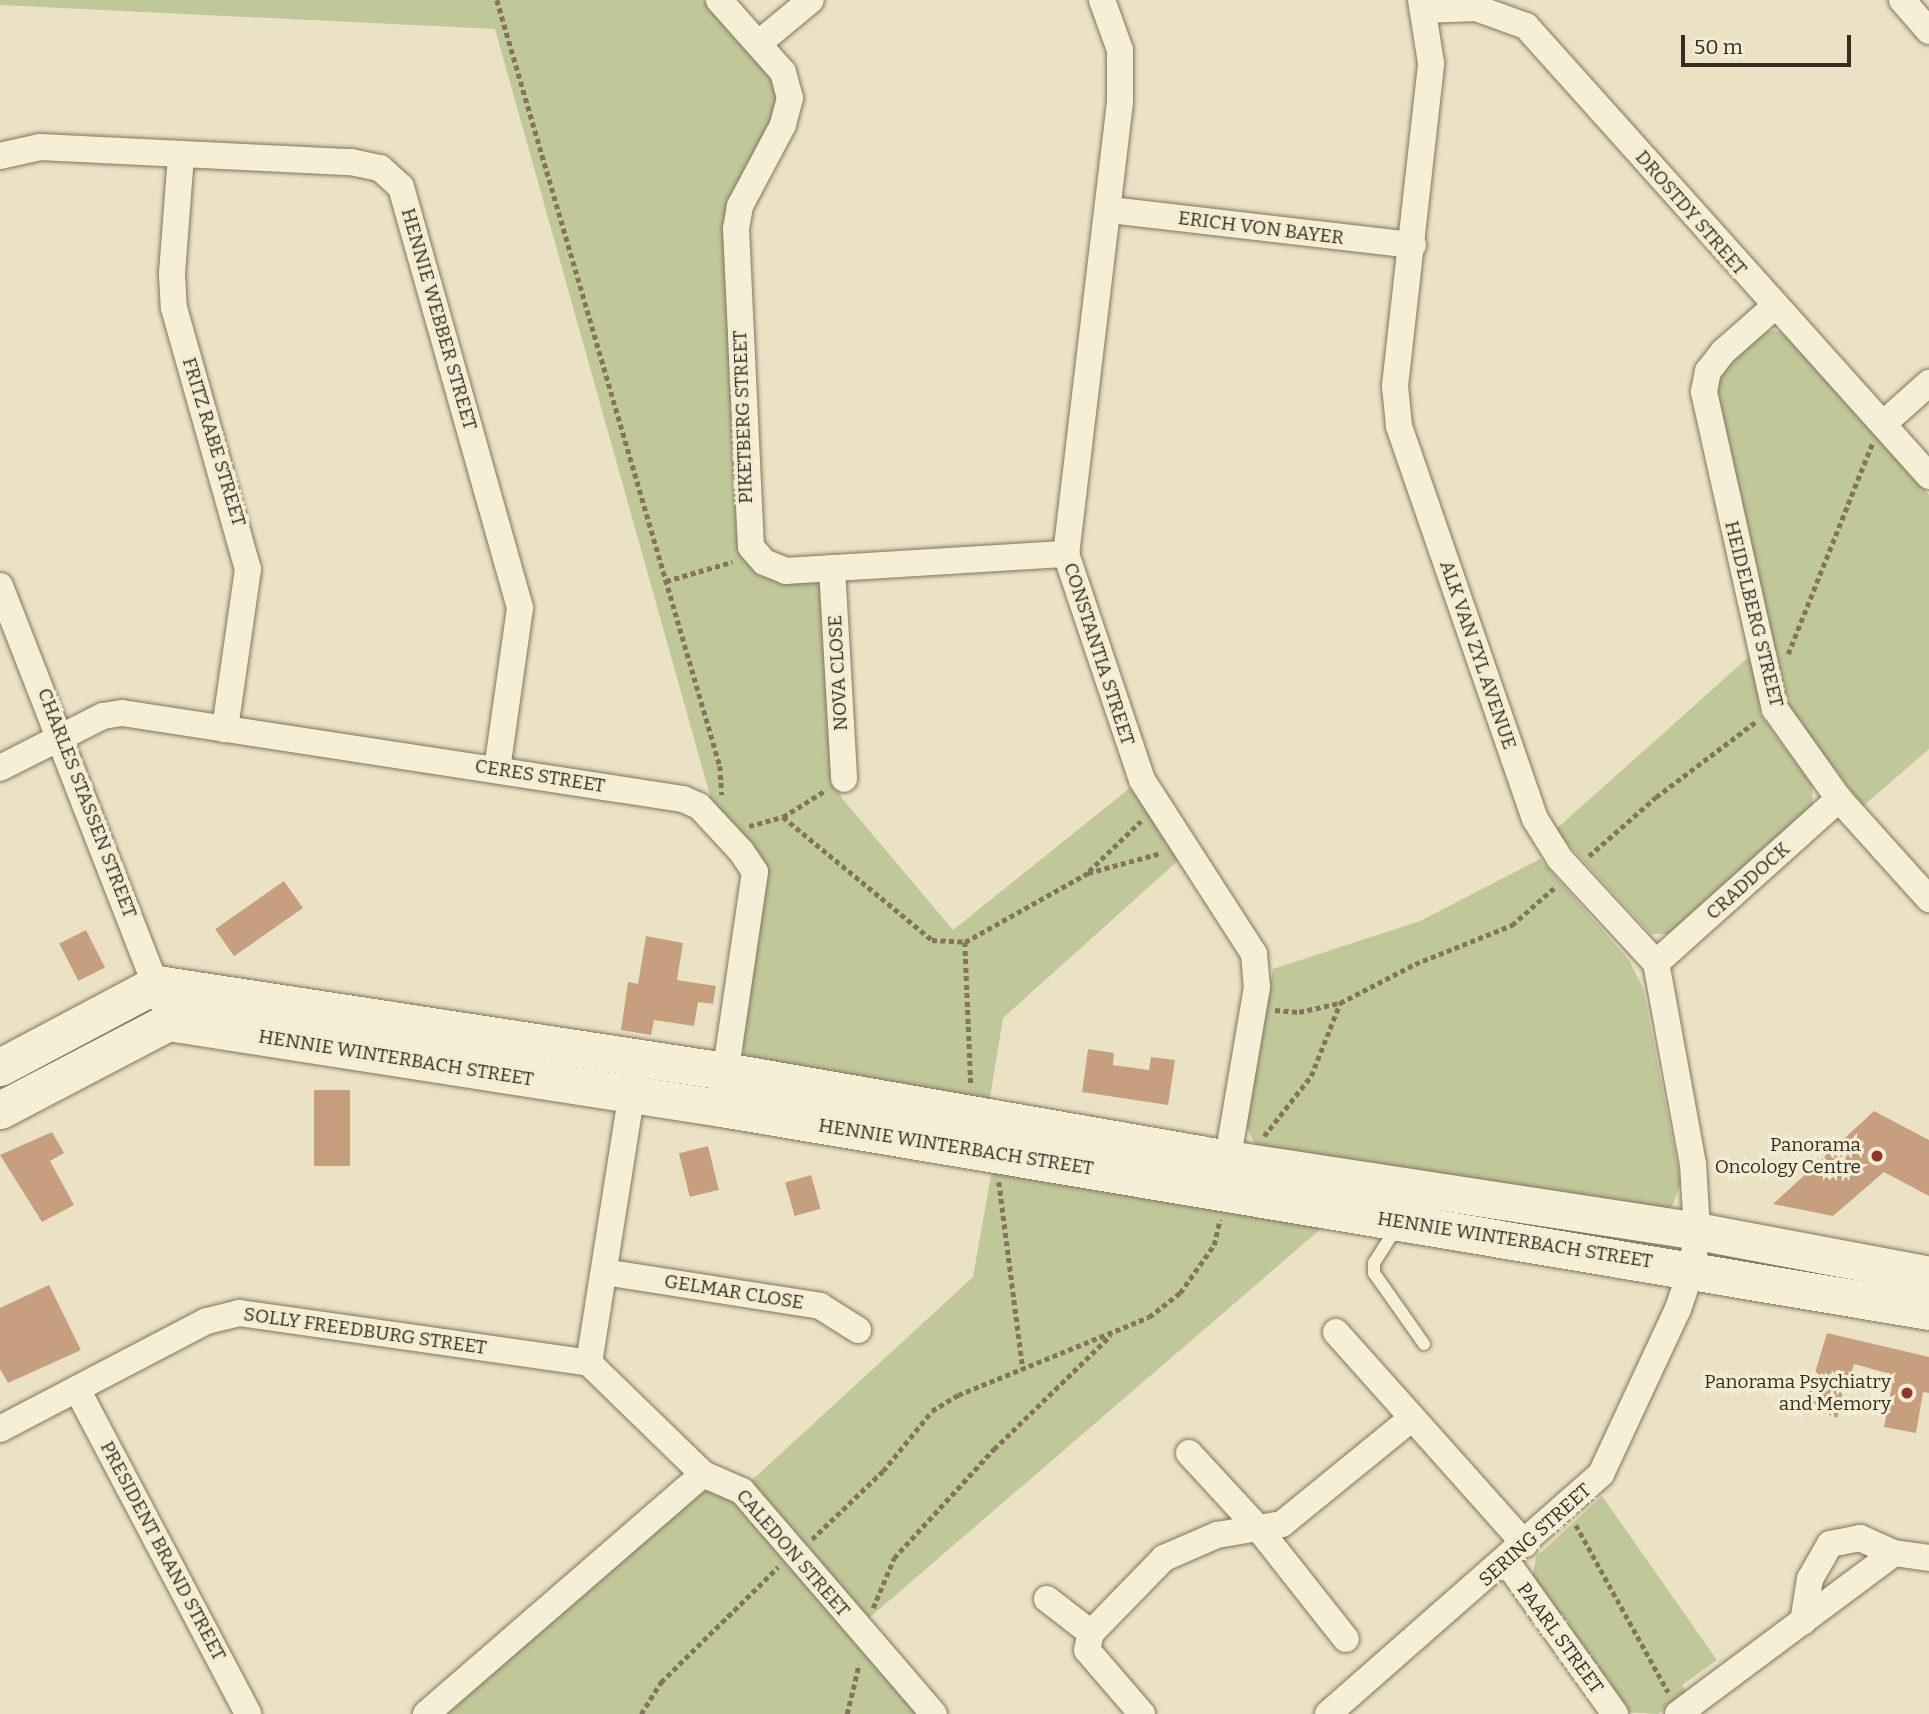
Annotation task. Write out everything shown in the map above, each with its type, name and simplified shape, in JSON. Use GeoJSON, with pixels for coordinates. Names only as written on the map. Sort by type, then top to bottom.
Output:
{"type":"FeatureCollection","features":[{"type":"Feature","properties":{"kind":"street","name":"PIKETBERG STREET"},"geometry":{"type":"LineString","coordinates":[[719,0],[783,72],[790,98],[783,125],[740,206],[736,229],[748,537],[757,555]]}},
{"type":"Feature","properties":{"kind":"street"},"geometry":{"type":"LineString","coordinates":[[759,43],[811,0]]}},
{"type":"Feature","properties":{"kind":"street","name":"CONSTANTIA STREET"},"geometry":{"type":"LineString","coordinates":[[1102,0],[1122,67],[1110,210],[1066,554],[1133,759],[1157,806],[1248,941],[1258,970],[1225,1175]]}},
{"type":"Feature","properties":{"kind":"street"},"geometry":{"type":"LineString","coordinates":[[1902,0],[1929,32]]}},
{"type":"Feature","properties":{"kind":"street","name":"ALK VAN ZYL AVENUE"},"geometry":{"type":"LineString","coordinates":[[1423,5],[1431,63],[1413,245],[1395,386],[1399,426],[1535,820],[1545,840],[1656,964]]}},
{"type":"Feature","properties":{"kind":"street","name":"DROSTDY STREET"},"geometry":{"type":"LineString","coordinates":[[1423,5],[1476,8],[1526,26],[1774,307],[1929,476]]}},
{"type":"Feature","properties":{"kind":"street","name":"HENNIE WEBBER STREET"},"geometry":{"type":"LineString","coordinates":[[0,156],[40,147],[365,164],[380,168],[401,187],[520,608],[497,770]]}},
{"type":"Feature","properties":{"kind":"street","name":"FRITZ RABE STREET"},"geometry":{"type":"LineString","coordinates":[[181,156],[172,274],[174,308],[248,569],[225,729]]}},
{"type":"Feature","properties":{"kind":"street","name":"ERICH VON BAYER"},"geometry":{"type":"LineString","coordinates":[[1110,210],[1413,245]]}},
{"type":"Feature","properties":{"kind":"street","name":"HEIDELBERG STREET"},"geometry":{"type":"LineString","coordinates":[[1774,307],[1723,352],[1708,371],[1704,392],[1775,709],[1839,799],[1929,899]]}},
{"type":"Feature","properties":{"kind":"street"},"geometry":{"type":"LineString","coordinates":[[1883,424],[1929,383]]}},
{"type":"Feature","properties":{"kind":"street"},"geometry":{"type":"LineString","coordinates":[[757,555],[786,570],[1066,554]]}},
{"type":"Feature","properties":{"kind":"street","name":"NOVA CLOSE"},"geometry":{"type":"LineString","coordinates":[[832,568],[844,779]]}},
{"type":"Feature","properties":{"kind":"street","name":"CHARLES STASSEN STREET"},"geometry":{"type":"LineString","coordinates":[[0,586],[62,736],[157,984],[168,1022]]}},
{"type":"Feature","properties":{"kind":"street","name":"CERES STREET"},"geometry":{"type":"LineString","coordinates":[[0,768],[62,736],[122,713],[683,799],[699,806],[726,832],[750,862],[756,889],[724,1071],[721,1108]]}},
{"type":"Feature","properties":{"kind":"street","name":"CRADDOCK"},"geometry":{"type":"LineString","coordinates":[[1656,964],[1839,799]]}},
{"type":"Feature","properties":{"kind":"street"},"geometry":{"type":"LineString","coordinates":[[1656,964],[1693,1164],[1697,1231],[1692,1268]]}},
{"type":"Feature","properties":{"kind":"street"},"geometry":{"type":"LineString","coordinates":[[0,1067],[157,984]]}},
{"type":"Feature","properties":{"kind":"street","name":"HENNIE WINTERBACH STREET"},"geometry":{"type":"LineString","coordinates":[[157,984],[724,1071],[1225,1175],[1400,1222],[1692,1268],[1929,1311]]}},
{"type":"Feature","properties":{"kind":"street"},"geometry":{"type":"LineString","coordinates":[[0,1110],[168,1022]]}},
{"type":"Feature","properties":{"kind":"street","name":"HENNIE WINTERBACH STREET"},"geometry":{"type":"LineString","coordinates":[[168,1022],[721,1108],[1225,1175],[1697,1231],[1929,1275]]}},
{"type":"Feature","properties":{"kind":"street"},"geometry":{"type":"LineString","coordinates":[[589,1363],[633,1095],[636,1057]]}},
{"type":"Feature","properties":{"kind":"street","name":"SERING STREET"},"geometry":{"type":"LineString","coordinates":[[1328,1714],[1592,1485],[1610,1459],[1666,1339],[1692,1268]]}},
{"type":"Feature","properties":{"kind":"street","name":"GELMAR CLOSE"},"geometry":{"type":"LineString","coordinates":[[604,1272],[820,1306],[858,1330]]}},
{"type":"Feature","properties":{"kind":"street","name":"SOLLY FREEDBURG STREET"},"geometry":{"type":"LineString","coordinates":[[0,1429],[207,1321],[239,1313],[589,1363]]}},
{"type":"Feature","properties":{"kind":"street","name":"PAARL STREET"},"geometry":{"type":"LineString","coordinates":[[1336,1332],[1412,1418],[1515,1553],[1615,1714]]}},
{"type":"Feature","properties":{"kind":"street","name":"CALEDON STREET"},"geometry":{"type":"LineString","coordinates":[[589,1363],[703,1474],[742,1491],[934,1714]]}},
{"type":"Feature","properties":{"kind":"street","name":"PRESIDENT BRAND STREET"},"geometry":{"type":"LineString","coordinates":[[77,1389],[248,1714]]}},
{"type":"Feature","properties":{"kind":"street"},"geometry":{"type":"LineString","coordinates":[[1142,1714],[1087,1650],[1091,1633],[1164,1558],[1217,1535],[1282,1524],[1300,1513],[1412,1418]]}},
{"type":"Feature","properties":{"kind":"street"},"geometry":{"type":"LineString","coordinates":[[1189,1453],[1259,1529],[1346,1639]]}},
{"type":"Feature","properties":{"kind":"street"},"geometry":{"type":"LineString","coordinates":[[426,1714],[703,1474]]}},
{"type":"Feature","properties":{"kind":"street"},"geometry":{"type":"LineString","coordinates":[[1803,1622],[1810,1579],[1830,1544],[1860,1538],[1894,1553],[1929,1558]]}},
{"type":"Feature","properties":{"kind":"street"},"geometry":{"type":"LineString","coordinates":[[1679,1713],[1713,1704],[1803,1622],[1894,1553]]}},
{"type":"Feature","properties":{"kind":"street"},"geometry":{"type":"LineString","coordinates":[[1047,1599],[1091,1633]]}},
{"type":"Feature","properties":{"kind":"lane"},"geometry":{"type":"LineString","coordinates":[[1400,1222],[1374,1263],[1374,1273],[1424,1344]]}},
{"type":"Feature","properties":{"kind":"path"},"geometry":{"type":"LineString","coordinates":[[497,0],[720,766],[726,832],[783,817],[844,779]]}},
{"type":"Feature","properties":{"kind":"path"},"geometry":{"type":"LineString","coordinates":[[1787,657],[1862,461],[1883,424]]}},
{"type":"Feature","properties":{"kind":"path"},"geometry":{"type":"LineString","coordinates":[[666,581],[757,555]]}},
{"type":"Feature","properties":{"kind":"path"},"geometry":{"type":"LineString","coordinates":[[1254,1008],[1299,1012],[1340,1003],[1415,964],[1512,925],[1656,797],[1775,709]]}},
{"type":"Feature","properties":{"kind":"path"},"geometry":{"type":"LineString","coordinates":[[1088,873],[1157,806]]}},
{"type":"Feature","properties":{"kind":"path"},"geometry":{"type":"LineString","coordinates":[[783,817],[932,940],[965,942],[1088,873],[1185,847]]}},
{"type":"Feature","properties":{"kind":"path"},"geometry":{"type":"LineString","coordinates":[[641,1714],[661,1682],[793,1552],[829,1527],[932,1411],[958,1395],[1149,1317],[1180,1293],[1201,1269],[1214,1245],[1225,1175],[1287,1110],[1311,1076],[1340,1003]]}},
{"type":"Feature","properties":{"kind":"path"},"geometry":{"type":"LineString","coordinates":[[847,1714],[864,1634],[894,1558],[994,1449],[1113,1332]]}},
{"type":"Feature","properties":{"kind":"path"},"geometry":{"type":"LineString","coordinates":[[1567,1508],[1679,1713]]}},
{"type":"Feature","properties":{"kind":"green space"},"geometry":{"type":"Polygon","coordinates":[[[0,0],[703,0],[708,5],[775,80],[781,101],[724,226],[737,538],[744,559],[759,575],[778,582],[819,581],[823,587],[841,797],[953,930],[1130,788],[1180,859],[1003,1018],[989,1104],[745,1057],[742,1043],[767,878],[765,866],[711,799],[495,29],[0,5],[0,0]]]}},
{"type":"Feature","properties":{"kind":"green space"},"geometry":{"type":"Polygon","coordinates":[[[1774,330],[1788,336],[1929,495],[1929,749],[1863,806],[1787,707],[1715,392],[1719,371],[1763,333],[1774,330]]]}},
{"type":"Feature","properties":{"kind":"green space"},"geometry":{"type":"Polygon","coordinates":[[[1752,654],[1760,714],[1812,785],[1813,807],[1670,934],[1651,934],[1555,830],[1752,654]]]}},
{"type":"Feature","properties":{"kind":"green space"},"geometry":{"type":"Polygon","coordinates":[[[1540,859],[1629,960],[1643,988],[1681,1183],[1672,1206],[1664,1211],[1258,1146],[1253,1141],[1246,1124],[1273,969],[1420,921],[1540,859]]]}},
{"type":"Feature","properties":{"kind":"green space"},"geometry":{"type":"Polygon","coordinates":[[[994,1158],[1330,1221],[869,1618],[751,1481],[973,1277],[994,1158]]]}},
{"type":"Feature","properties":{"kind":"green space"},"geometry":{"type":"Polygon","coordinates":[[[710,1490],[729,1495],[922,1714],[446,1714],[697,1495],[710,1490]]]}},
{"type":"Feature","properties":{"kind":"green space"},"geometry":{"type":"Polygon","coordinates":[[[1602,1496],[1717,1660],[1682,1685],[1688,1693],[1658,1714],[1625,1712],[1532,1579],[1536,1557],[1602,1496]]]}},
{"type":"Feature","properties":{"kind":"building"},"geometry":{"type":"Polygon","coordinates":[[[284,881],[303,908],[234,956],[215,929],[284,881]]]}},
{"type":"Feature","properties":{"kind":"building"},"geometry":{"type":"Polygon","coordinates":[[[86,930],[105,967],[78,981],[59,944],[86,930]]]}},
{"type":"Feature","properties":{"kind":"building"},"geometry":{"type":"Polygon","coordinates":[[[646,936],[683,943],[677,980],[716,986],[713,1004],[698,1002],[694,1026],[654,1020],[651,1035],[621,1030],[628,982],[638,984],[646,936]]]}},
{"type":"Feature","properties":{"kind":"building"},"geometry":{"type":"Polygon","coordinates":[[[1088,1049],[1114,1053],[1113,1065],[1149,1070],[1151,1057],[1175,1060],[1168,1105],[1082,1092],[1088,1049]]]}},
{"type":"Feature","properties":{"kind":"building"},"geometry":{"type":"Polygon","coordinates":[[[314,1090],[350,1090],[350,1166],[314,1166],[314,1090]]]}},
{"type":"Feature","properties":{"kind":"building","name":"Panorama Oncology Centre"},"geometry":{"type":"Polygon","coordinates":[[[1874,1111],[1929,1140],[1929,1196],[1884,1172],[1833,1216],[1773,1204],[1874,1111]]]}},
{"type":"Feature","properties":{"kind":"building"},"geometry":{"type":"Polygon","coordinates":[[[52,1132],[64,1153],[50,1161],[74,1205],[42,1222],[0,1155],[52,1132]]]}},
{"type":"Feature","properties":{"kind":"building"},"geometry":{"type":"Polygon","coordinates":[[[708,1146],[719,1190],[690,1197],[679,1153],[708,1146]]]}},
{"type":"Feature","properties":{"kind":"building"},"geometry":{"type":"Polygon","coordinates":[[[811,1175],[821,1209],[795,1216],[785,1182],[811,1175]]]}},
{"type":"Feature","properties":{"kind":"building"},"geometry":{"type":"Polygon","coordinates":[[[49,1285],[81,1350],[8,1383],[0,1369],[0,1308],[49,1285]]]}},
{"type":"Feature","properties":{"kind":"building"},"geometry":{"type":"Polygon","coordinates":[[[1827,1333],[1929,1357],[1929,1393],[1923,1392],[1916,1433],[1884,1427],[1894,1375],[1854,1364],[1837,1418],[1805,1406],[1827,1333]]]}},
{"type":"Feature","properties":{"kind":"place","name":"Panorama Oncology Centre"},"geometry":{"type":"Point","coordinates":[1877,1156]}},
{"type":"Feature","properties":{"kind":"place","name":"Panorama Psychiatry and Memory"},"geometry":{"type":"Point","coordinates":[1907,1393]}}]}
